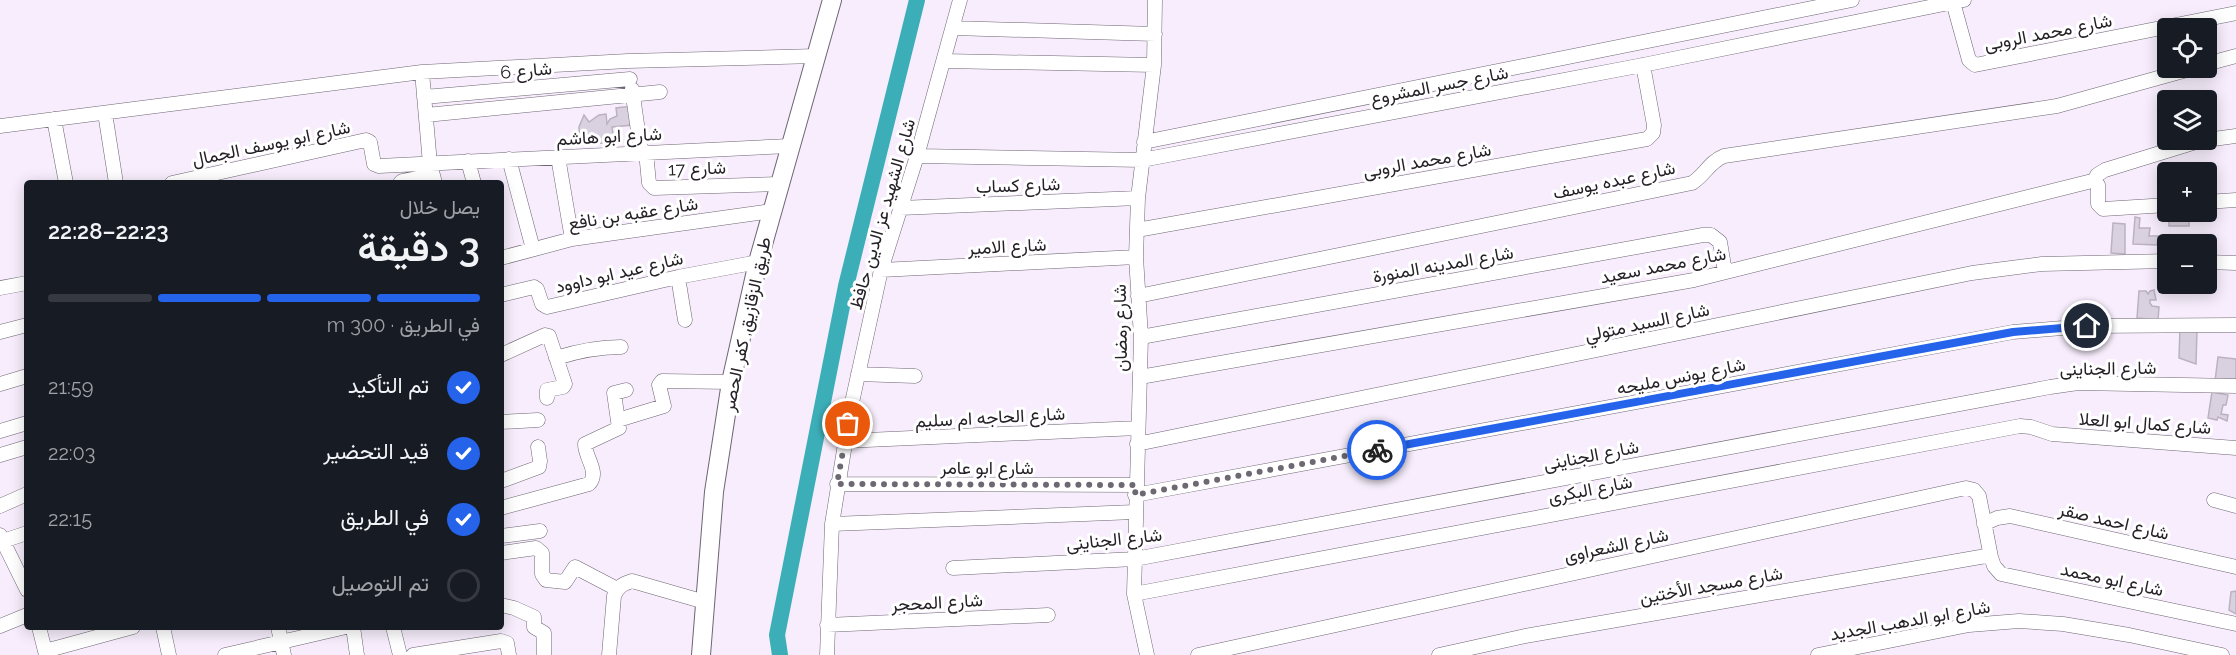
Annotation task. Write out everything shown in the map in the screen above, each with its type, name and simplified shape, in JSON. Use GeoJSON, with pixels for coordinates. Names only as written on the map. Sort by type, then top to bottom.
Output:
{"type":"FeatureCollection","features":[{"type":"Feature","properties":{"kind":"main road","name":"طريق الزقازيق, كفر الحصر"},"geometry":{"type":"LineString","coordinates":[[701,655],[714,492],[731,382],[758,262],[832,0]]}},
{"type":"Feature","properties":{"kind":"street","name":"شارع الشهيد عز الدين حافظ"},"geometry":{"type":"LineString","coordinates":[[827,655],[832,524],[844,441],[881,270],[917,156],[960,0]]}},
{"type":"Feature","properties":{"kind":"street","name":"شارع رمضان"},"geometry":{"type":"LineString","coordinates":[[1147,655],[1137,617],[1134,594],[1141,337],[1136,257],[1138,198],[1154,65],[1155,0]]}},
{"type":"Feature","properties":{"kind":"street","name":"شارع جسر المشروع"},"geometry":{"type":"LineString","coordinates":[[1144,142],[1852,0]]}},
{"type":"Feature","properties":{"kind":"street","name":"شارع جسر المشروع"},"geometry":{"type":"LineString","coordinates":[[917,156],[1142,160],[1643,65],[1959,1]]}},
{"type":"Feature","properties":{"kind":"street","name":"شارع محمد الروبى"},"geometry":{"type":"LineString","coordinates":[[1959,1],[1969,60],[1975,65],[2236,13]]}},
{"type":"Feature","properties":{"kind":"street"},"geometry":{"type":"LineString","coordinates":[[952,28],[1155,34]]}},
{"type":"Feature","properties":{"kind":"street"},"geometry":{"type":"LineString","coordinates":[[0,126],[422,72],[816,56]]}},
{"type":"Feature","properties":{"kind":"street"},"geometry":{"type":"LineString","coordinates":[[2217,61],[2236,56]]}},
{"type":"Feature","properties":{"kind":"street"},"geometry":{"type":"LineString","coordinates":[[944,61],[1154,65]]}},
{"type":"Feature","properties":{"kind":"street"},"geometry":{"type":"LineString","coordinates":[[628,62],[644,152]]}},
{"type":"Feature","properties":{"kind":"street","name":"شارع محمد الروبى"},"geometry":{"type":"LineString","coordinates":[[1137,230],[1647,139],[1654,129],[1643,65]]}},
{"type":"Feature","properties":{"kind":"street"},"geometry":{"type":"LineString","coordinates":[[406,180],[433,174],[422,72]]}},
{"type":"Feature","properties":{"kind":"street","name":"شارع عبده يوسف"},"geometry":{"type":"LineString","coordinates":[[1138,296],[1692,183],[1710,164],[1724,156],[2057,105],[2157,78]]}},
{"type":"Feature","properties":{"kind":"street","name":"شارع 6"},"geometry":{"type":"LineString","coordinates":[[424,97],[630,79]]}},
{"type":"Feature","properties":{"kind":"street"},"geometry":{"type":"LineString","coordinates":[[426,115],[660,92]]}},
{"type":"Feature","properties":{"kind":"street"},"geometry":{"type":"LineString","coordinates":[[105,113],[116,180]]}},
{"type":"Feature","properties":{"kind":"street"},"geometry":{"type":"LineString","coordinates":[[54,119],[65,180]]}},
{"type":"Feature","properties":{"kind":"street"},"geometry":{"type":"LineString","coordinates":[[2157,206],[2103,209],[2098,204],[2098,185],[2094,182],[2097,175],[2105,170],[2199,141],[2236,136]]}},
{"type":"Feature","properties":{"kind":"street","name":"شارع ابو يوسف الجمال"},"geometry":{"type":"LineString","coordinates":[[186,180],[366,140],[370,142],[376,166],[433,174]]}},
{"type":"Feature","properties":{"kind":"street","name":"شارع ابو هاشم"},"geometry":{"type":"LineString","coordinates":[[433,174],[468,162],[790,146]]}},
{"type":"Feature","properties":{"kind":"street","name":"شارع 17"},"geometry":{"type":"LineString","coordinates":[[644,152],[649,183],[654,188],[779,184]]}},
{"type":"Feature","properties":{"kind":"street"},"geometry":{"type":"LineString","coordinates":[[558,157],[572,239]]}},
{"type":"Feature","properties":{"kind":"street"},"geometry":{"type":"LineString","coordinates":[[509,159],[532,249]]}},
{"type":"Feature","properties":{"kind":"street"},"geometry":{"type":"LineString","coordinates":[[468,162],[473,180]]}},
{"type":"Feature","properties":{"kind":"street","name":"شارع محمد سعيد"},"geometry":{"type":"LineString","coordinates":[[1140,377],[1666,285],[2094,182]]}},
{"type":"Feature","properties":{"kind":"street","name":"شارع كساب"},"geometry":{"type":"LineString","coordinates":[[900,208],[1138,198]]}},
{"type":"Feature","properties":{"kind":"street"},"geometry":{"type":"LineString","coordinates":[[2217,201],[2236,200]]}},
{"type":"Feature","properties":{"kind":"street","name":"شارع عقبه بن نافع"},"geometry":{"type":"LineString","coordinates":[[504,257],[572,239],[772,211]]}},
{"type":"Feature","properties":{"kind":"street","name":"شارع المدينه المنورة"},"geometry":{"type":"LineString","coordinates":[[1141,337],[1703,235],[1712,235],[1720,242],[1725,272]]}},
{"type":"Feature","properties":{"kind":"street","name":"شارع الامير"},"geometry":{"type":"LineString","coordinates":[[881,270],[1136,257]]}},
{"type":"Feature","properties":{"kind":"street","name":"شارع السيد متولي"},"geometry":{"type":"LineString","coordinates":[[1137,444],[1972,273],[2042,264],[2157,261]]}},
{"type":"Feature","properties":{"kind":"street","name":"شارع عيد ابو داوود"},"geometry":{"type":"LineString","coordinates":[[504,294],[534,287],[537,289],[543,306],[546,307],[678,277],[758,262]]}},
{"type":"Feature","properties":{"kind":"street"},"geometry":{"type":"LineString","coordinates":[[2217,262],[2236,263]]}},
{"type":"Feature","properties":{"kind":"street"},"geometry":{"type":"LineString","coordinates":[[678,277],[685,320]]}},
{"type":"Feature","properties":{"kind":"street"},"geometry":{"type":"LineString","coordinates":[[0,288],[24,284]]}},
{"type":"Feature","properties":{"kind":"street","name":"شارع يونس مليحه"},"geometry":{"type":"LineString","coordinates":[[1136,490],[2013,332],[2087,326],[2236,325]]}},
{"type":"Feature","properties":{"kind":"street"},"geometry":{"type":"LineString","coordinates":[[0,332],[24,326]]}},
{"type":"Feature","properties":{"kind":"street"},"geometry":{"type":"LineString","coordinates":[[504,354],[545,334],[550,338],[565,385],[547,390],[547,398]]}},
{"type":"Feature","properties":{"kind":"street"},"geometry":{"type":"LineString","coordinates":[[556,358],[598,347],[621,347]]}},
{"type":"Feature","properties":{"kind":"street"},"geometry":{"type":"LineString","coordinates":[[858,374],[915,376]]}},
{"type":"Feature","properties":{"kind":"street"},"geometry":{"type":"LineString","coordinates":[[0,384],[24,377]]}},
{"type":"Feature","properties":{"kind":"street"},"geometry":{"type":"LineString","coordinates":[[618,420],[664,406],[659,385],[662,381],[731,382]]}},
{"type":"Feature","properties":{"kind":"street","name":"شارع الجناينى"},"geometry":{"type":"LineString","coordinates":[[953,568],[1135,559],[2078,383],[2236,386]]}},
{"type":"Feature","properties":{"kind":"street"},"geometry":{"type":"LineString","coordinates":[[504,508],[589,484],[594,474],[585,444],[587,441],[617,430],[620,426],[614,393],[626,390]]}},
{"type":"Feature","properties":{"kind":"street"},"geometry":{"type":"LineString","coordinates":[[504,422],[538,420]]}},
{"type":"Feature","properties":{"kind":"street"},"geometry":{"type":"LineString","coordinates":[[0,430],[24,424]]}},
{"type":"Feature","properties":{"kind":"street","name":"شارع البكرى"},"geometry":{"type":"LineString","coordinates":[[1134,594],[2020,426],[2052,434]]}},
{"type":"Feature","properties":{"kind":"street","name":"شارع الحاجه ام سليم"},"geometry":{"type":"LineString","coordinates":[[844,441],[1138,428]]}},
{"type":"Feature","properties":{"kind":"street","name":"شارع كمال ابو العلا"},"geometry":{"type":"LineString","coordinates":[[2052,434],[2236,448]]}},
{"type":"Feature","properties":{"kind":"street"},"geometry":{"type":"LineString","coordinates":[[504,480],[539,467],[538,447]]}},
{"type":"Feature","properties":{"kind":"street"},"geometry":{"type":"LineString","coordinates":[[0,455],[24,448]]}},
{"type":"Feature","properties":{"kind":"street","name":"شارع ابو عامر"},"geometry":{"type":"LineString","coordinates":[[837,484],[1136,490]]}},
{"type":"Feature","properties":{"kind":"street","name":"شارع الشعراوى"},"geometry":{"type":"LineString","coordinates":[[1198,655],[1966,488],[1974,490],[1979,496],[1991,556]]}},
{"type":"Feature","properties":{"kind":"street"},"geometry":{"type":"LineString","coordinates":[[0,506],[24,495]]}},
{"type":"Feature","properties":{"kind":"street"},"geometry":{"type":"LineString","coordinates":[[2214,500],[2236,506]]}},
{"type":"Feature","properties":{"kind":"street"},"geometry":{"type":"LineString","coordinates":[[832,524],[1135,512]]}},
{"type":"Feature","properties":{"kind":"street","name":"شارع احمد صقر"},"geometry":{"type":"LineString","coordinates":[[1984,524],[1996,518],[2010,516],[2236,567]]}},
{"type":"Feature","properties":{"kind":"street"},"geometry":{"type":"LineString","coordinates":[[504,536],[540,531]]}},
{"type":"Feature","properties":{"kind":"street"},"geometry":{"type":"LineString","coordinates":[[24,534],[2,538],[20,560],[24,577]]}},
{"type":"Feature","properties":{"kind":"street"},"geometry":{"type":"LineString","coordinates":[[504,553],[536,548],[542,553],[542,574],[546,580],[565,582],[575,567],[617,589]]}},
{"type":"Feature","properties":{"kind":"street","name":"شارع ابو محمد"},"geometry":{"type":"LineString","coordinates":[[1991,556],[1994,566],[2001,574],[2236,624]]}},
{"type":"Feature","properties":{"kind":"street","name":"شارع مسجد الأختين"},"geometry":{"type":"LineString","coordinates":[[1439,655],[1525,636],[1991,556]]}},
{"type":"Feature","properties":{"kind":"street"},"geometry":{"type":"LineString","coordinates":[[609,655],[614,596],[617,589],[624,584],[632,581],[705,603]]}},
{"type":"Feature","properties":{"kind":"street"},"geometry":{"type":"LineString","coordinates":[[504,606],[534,617],[534,627],[544,633],[543,655]]}},
{"type":"Feature","properties":{"kind":"street","name":"شارع المحجر"},"geometry":{"type":"LineString","coordinates":[[827,625],[1048,615]]}},
{"type":"Feature","properties":{"kind":"street"},"geometry":{"type":"LineString","coordinates":[[0,626],[24,616]]}},
{"type":"Feature","properties":{"kind":"street","name":"شارع ابو الدهب الجديد"},"geometry":{"type":"LineString","coordinates":[[1818,655],[1970,626],[2019,621],[2063,624],[2129,635],[2222,655]]}},
{"type":"Feature","properties":{"kind":"street"},"geometry":{"type":"LineString","coordinates":[[40,630],[46,653],[105,631]]}},
{"type":"Feature","properties":{"kind":"street"},"geometry":{"type":"LineString","coordinates":[[164,630],[169,655]]}},
{"type":"Feature","properties":{"kind":"street"},"geometry":{"type":"LineString","coordinates":[[279,630],[283,649]]}},
{"type":"Feature","properties":{"kind":"street"},"geometry":{"type":"LineString","coordinates":[[225,655],[283,649],[337,630]]}},
{"type":"Feature","properties":{"kind":"street"},"geometry":{"type":"LineString","coordinates":[[353,630],[357,655]]}},
{"type":"Feature","properties":{"kind":"street"},"geometry":{"type":"LineString","coordinates":[[394,630],[400,655]]}},
{"type":"Feature","properties":{"kind":"street"},"geometry":{"type":"LineString","coordinates":[[422,654],[464,651],[501,641],[507,643],[509,655]]}},
{"type":"Feature","properties":{"kind":"building"},"geometry":{"type":"Polygon","coordinates":[[[632,106],[633,125],[612,127],[614,142],[580,145],[579,127],[584,115],[589,122],[599,115],[606,114],[607,124],[610,119],[617,116],[616,108],[632,106]]]}},
{"type":"Feature","properties":{"kind":"building"},"geometry":{"type":"Polygon","coordinates":[[[2135,217],[2140,218],[2139,228],[2150,228],[2149,236],[2157,236],[2157,245],[2133,244],[2135,217]]]}},
{"type":"Feature","properties":{"kind":"building"},"geometry":{"type":"Polygon","coordinates":[[[2169,222],[2189,222],[2189,226],[2169,226],[2169,222]]]}},
{"type":"Feature","properties":{"kind":"building"},"geometry":{"type":"Polygon","coordinates":[[[2113,223],[2125,224],[2125,254],[2111,253],[2113,223]]]}},
{"type":"Feature","properties":{"kind":"building"},"geometry":{"type":"Polygon","coordinates":[[[2154,290],[2156,300],[2150,300],[2150,303],[2152,306],[2159,307],[2158,320],[2137,318],[2139,291],[2146,291],[2148,294],[2154,290]]]}},
{"type":"Feature","properties":{"kind":"building"},"geometry":{"type":"Polygon","coordinates":[[[2180,329],[2197,330],[2196,364],[2179,358],[2180,329]]]}},
{"type":"Feature","properties":{"kind":"building"},"geometry":{"type":"Polygon","coordinates":[[[2218,357],[2236,359],[2236,384],[2215,381],[2218,357]]]}},
{"type":"Feature","properties":{"kind":"building"},"geometry":{"type":"Polygon","coordinates":[[[2212,392],[2228,395],[2221,414],[2228,415],[2227,421],[2218,417],[2217,420],[2208,418],[2212,392]]]}},
{"type":"Feature","properties":{"kind":"building"},"geometry":{"type":"Polygon","coordinates":[[[2236,591],[2236,614],[2229,610],[2231,592],[2236,591]]]}},
{"type":"Feature","properties":{"kind":"waterway"},"geometry":{"type":"LineString","coordinates":[[780,655],[777,635],[846,286],[917,0]]}},
{"type":"Feature","properties":{"kind":"way so far"},"geometry":{"type":"LineString","coordinates":[[848,424],[837,484],[1136,485],[1135,495],[1377,450]]}},
{"type":"Feature","properties":{"kind":"route"},"geometry":{"type":"LineString","coordinates":[[1377,450],[2013,332],[2087,326]]}}]}
